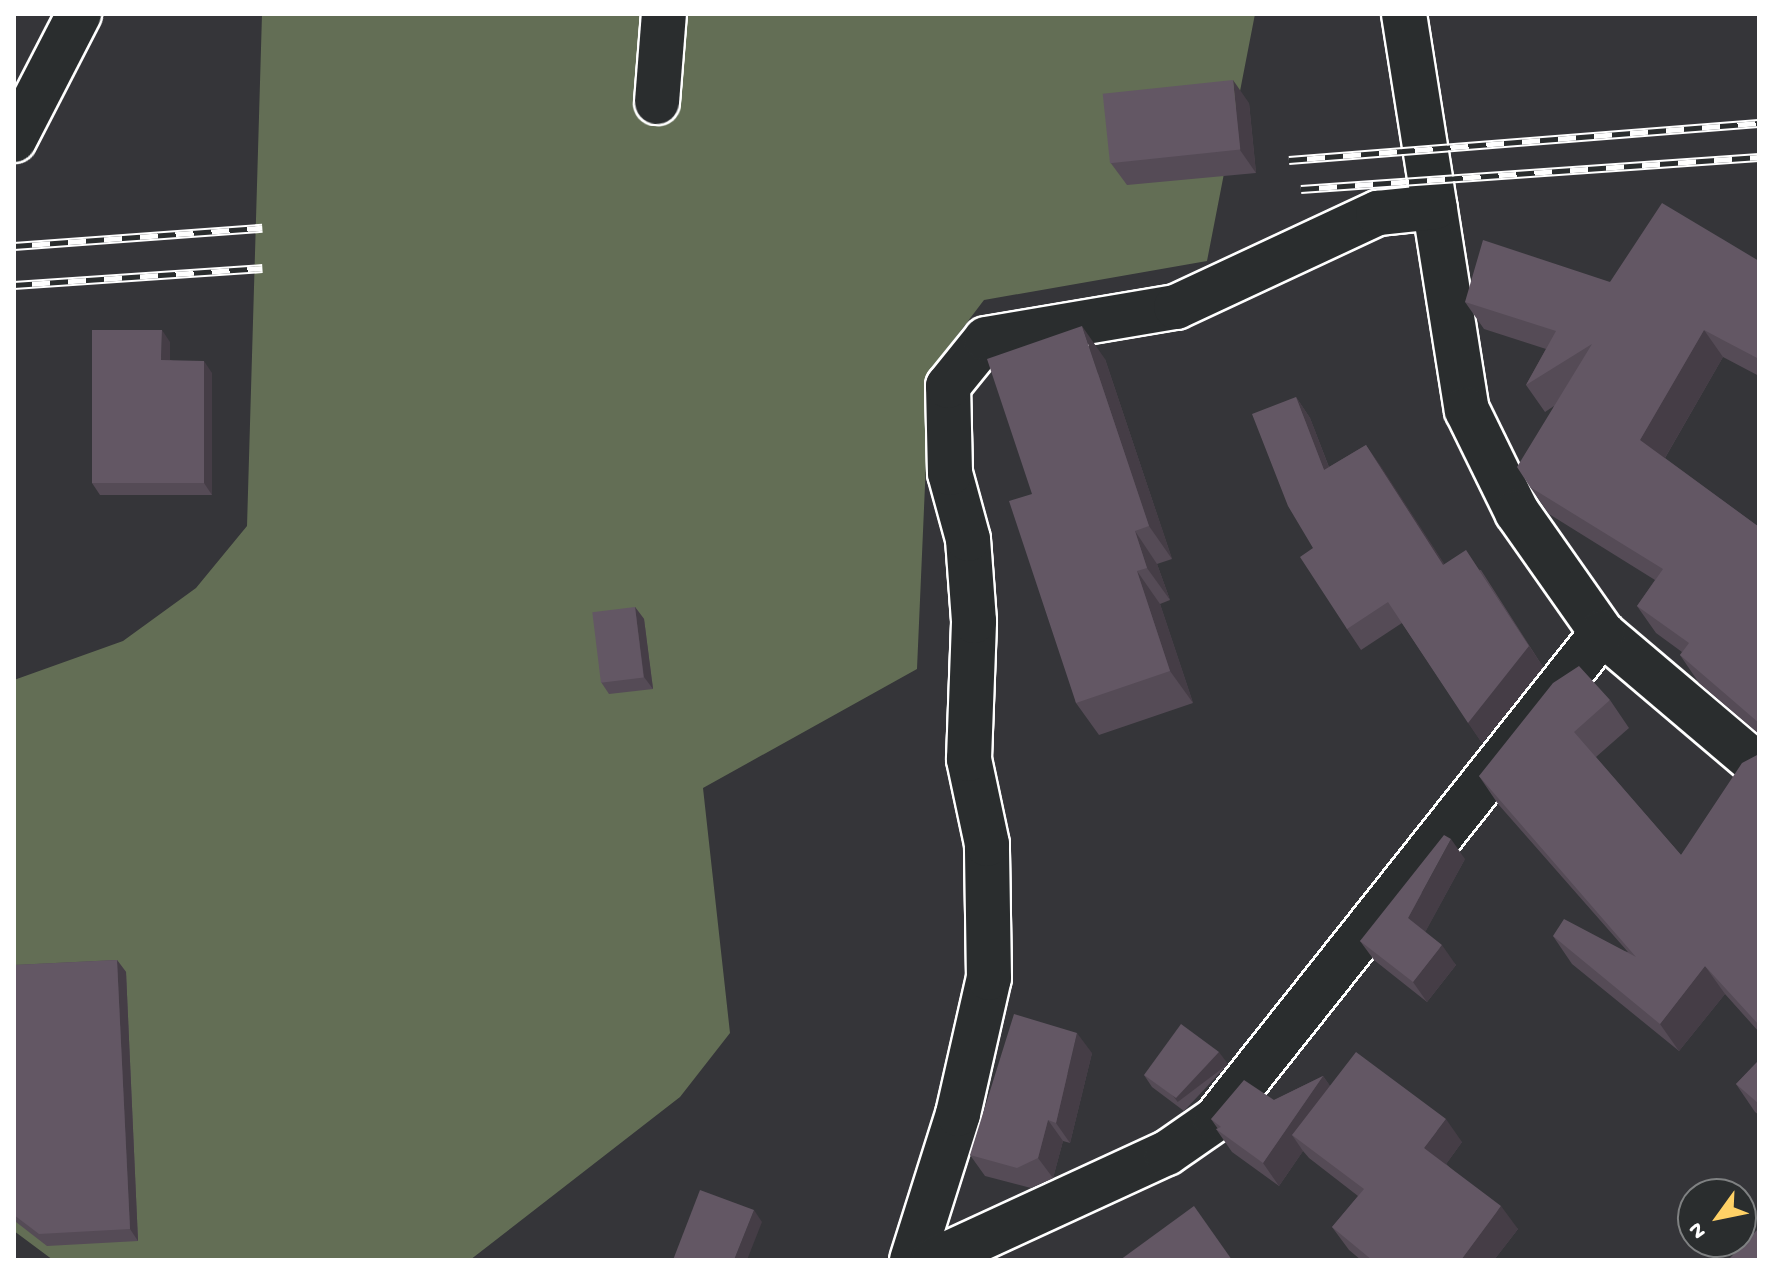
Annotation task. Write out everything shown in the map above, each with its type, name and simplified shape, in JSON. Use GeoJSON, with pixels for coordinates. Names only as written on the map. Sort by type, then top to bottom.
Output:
{"type":"FeatureCollection","features":[{"type":"Feature","properties":{"kind":"street"},"geometry":{"type":"LineString","coordinates":[[14,140],[79,14]]}},
{"type":"Feature","properties":{"kind":"street"},"geometry":{"type":"LineString","coordinates":[[657,102],[664,14]]}},
{"type":"Feature","properties":{"kind":"street"},"geometry":{"type":"LineString","coordinates":[[1404,14],[1467,410],[1517,512],[1602,633],[1759,766]]}},
{"type":"Feature","properties":{"kind":"street"},"geometry":{"type":"LineString","coordinates":[[912,1260],[958,1114],[989,978],[987,844],[969,759],[974,621],[968,539],[950,473],[948,386],[986,339],[1176,307],[1378,213],[1435,207]]}},
{"type":"Feature","properties":{"kind":"street"},"geometry":{"type":"LineString","coordinates":[[934,1260],[1167,1153],[1216,1119],[1602,633]]}},
{"type":"Feature","properties":{"kind":"green space"},"geometry":{"type":"Polygon","coordinates":[[[262,14],[1255,14],[1207,261],[984,300],[930,371],[917,669],[703,788],[730,1033],[680,1097],[470,1260],[53,1260],[14,1231],[14,680],[123,641],[196,588],[247,526],[262,14]]]}},
{"type":"Feature","properties":{"kind":"building"},"geometry":{"type":"Polygon","coordinates":[[[1233,80],[1240,150],[1110,163],[1103,94],[1233,80]]]}},
{"type":"Feature","properties":{"kind":"building"},"geometry":{"type":"Polygon","coordinates":[[[1662,203],[1759,261],[1759,359],[1704,330],[1640,440],[1759,527],[1759,723],[1680,655],[1689,643],[1637,606],[1663,569],[1530,487],[1517,467],[1592,344],[1526,385],[1556,331],[1465,302],[1483,240],[1610,282],[1662,203]]]}},
{"type":"Feature","properties":{"kind":"building"},"geometry":{"type":"Polygon","coordinates":[[[1082,326],[1149,526],[1135,531],[1147,568],[1137,571],[1170,671],[1076,703],[1009,501],[1032,494],[987,359],[1082,326]]]}},
{"type":"Feature","properties":{"kind":"building"},"geometry":{"type":"Polygon","coordinates":[[[92,330],[162,330],[161,360],[204,361],[204,483],[92,483],[92,330]]]}},
{"type":"Feature","properties":{"kind":"building"},"geometry":{"type":"Polygon","coordinates":[[[1296,397],[1324,470],[1366,445],[1443,565],[1466,550],[1529,646],[1468,723],[1388,602],[1347,629],[1300,557],[1313,548],[1288,506],[1252,414],[1296,397]]]}},
{"type":"Feature","properties":{"kind":"building"},"geometry":{"type":"Polygon","coordinates":[[[635,607],[644,677],[601,683],[592,612],[635,607]]]}},
{"type":"Feature","properties":{"kind":"building"},"geometry":{"type":"Polygon","coordinates":[[[1579,666],[1610,700],[1574,732],[1681,855],[1742,763],[1759,754],[1759,1025],[1705,966],[1660,1024],[1553,936],[1564,919],[1636,957],[1479,776],[1553,683],[1579,666]]]}},
{"type":"Feature","properties":{"kind":"building"},"geometry":{"type":"Polygon","coordinates":[[[1444,835],[1451,839],[1408,918],[1442,945],[1413,982],[1360,941],[1444,835]]]}},
{"type":"Feature","properties":{"kind":"building"},"geometry":{"type":"Polygon","coordinates":[[[117,960],[130,1229],[39,1234],[14,1215],[14,965],[117,960]]]}},
{"type":"Feature","properties":{"kind":"building"},"geometry":{"type":"Polygon","coordinates":[[[1014,1014],[1077,1033],[1056,1123],[1048,1120],[1038,1158],[1017,1168],[970,1155],[1014,1014]]]}},
{"type":"Feature","properties":{"kind":"building"},"geometry":{"type":"Polygon","coordinates":[[[1181,1024],[1219,1052],[1176,1098],[1144,1075],[1181,1024]]]}},
{"type":"Feature","properties":{"kind":"building"},"geometry":{"type":"Polygon","coordinates":[[[1356,1052],[1446,1119],[1424,1148],[1501,1206],[1461,1260],[1372,1260],[1332,1227],[1364,1189],[1292,1135],[1356,1052]]]}},
{"type":"Feature","properties":{"kind":"building"},"geometry":{"type":"Polygon","coordinates":[[[1759,1060],[1759,1104],[1736,1084],[1759,1060]]]}},
{"type":"Feature","properties":{"kind":"building"},"geometry":{"type":"Polygon","coordinates":[[[1323,1076],[1263,1163],[1216,1129],[1221,1127],[1211,1119],[1244,1080],[1274,1100],[1323,1076]]]}},
{"type":"Feature","properties":{"kind":"building"},"geometry":{"type":"Polygon","coordinates":[[[700,1190],[754,1210],[734,1260],[673,1260],[700,1190]]]}},
{"type":"Feature","properties":{"kind":"building"},"geometry":{"type":"Polygon","coordinates":[[[1194,1206],[1232,1260],[1120,1260],[1194,1206]]]}},
{"type":"Feature","properties":{"kind":"building"},"geometry":{"type":"Polygon","coordinates":[[[1759,1228],[1759,1260],[1728,1260],[1757,1258],[1759,1228]]]}},
{"type":"Feature","properties":{"kind":"railway"},"geometry":{"type":"LineString","coordinates":[[1289,160],[1759,123]]}},
{"type":"Feature","properties":{"kind":"railway"},"geometry":{"type":"LineString","coordinates":[[1301,189],[1759,157]]}},
{"type":"Feature","properties":{"kind":"railway"},"geometry":{"type":"LineString","coordinates":[[14,246],[262,228]]}},
{"type":"Feature","properties":{"kind":"railway"},"geometry":{"type":"LineString","coordinates":[[14,285],[262,268]]}}]}
